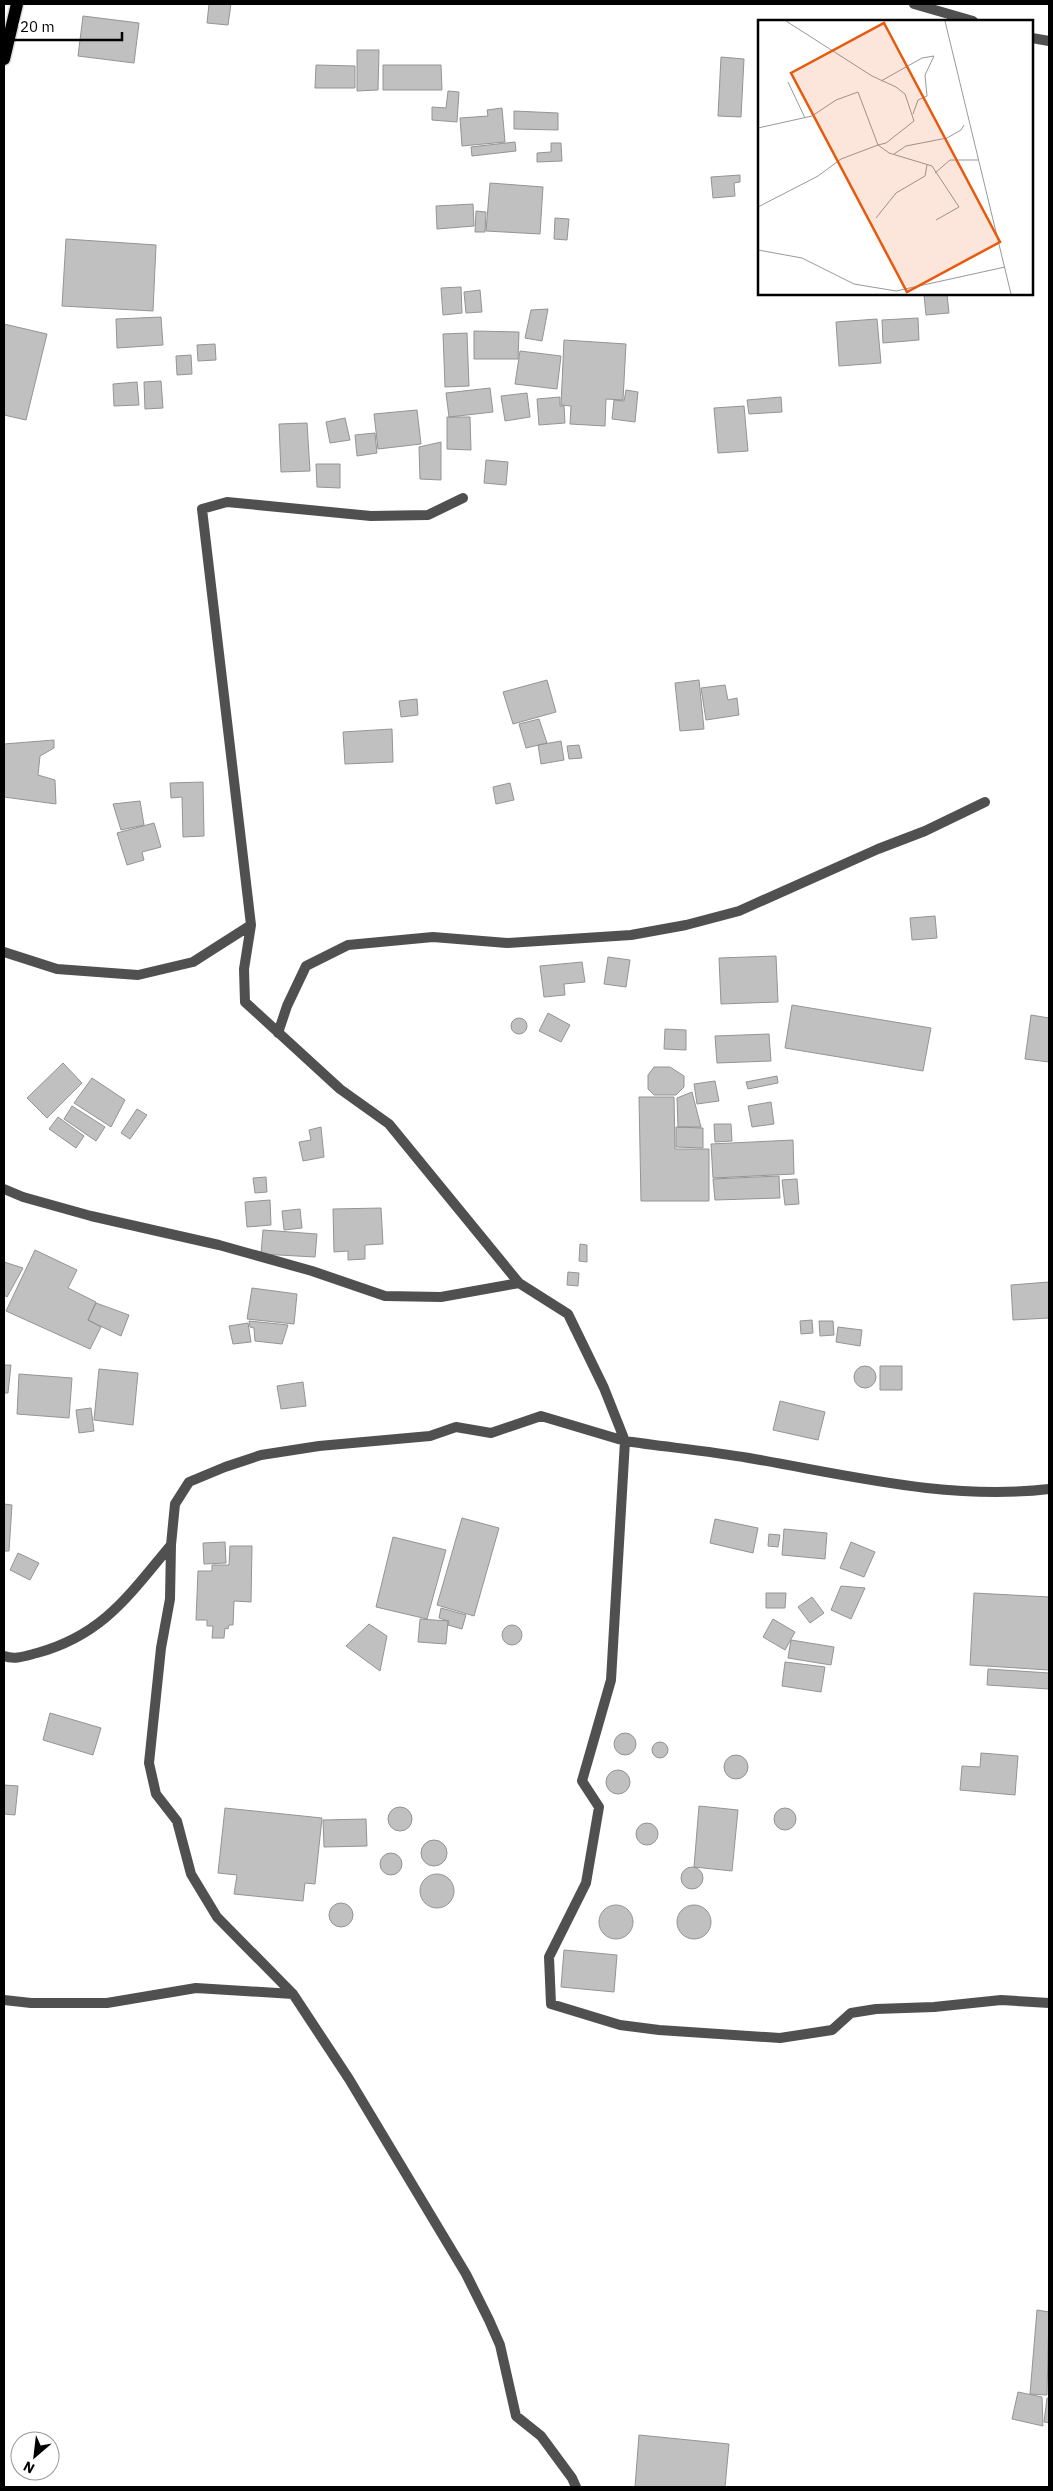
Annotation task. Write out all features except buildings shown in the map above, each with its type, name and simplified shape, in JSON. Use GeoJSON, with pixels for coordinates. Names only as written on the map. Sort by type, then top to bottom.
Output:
{"type":"FeatureCollection","features":[{"type":"Feature","properties":{"kind":"main road"},"geometry":{"type":"LineString","coordinates":[[4,59],[17,4]]}},
{"type":"Feature","properties":{"kind":"street"},"geometry":{"type":"LineString","coordinates":[[914,4],[970,20]]}},
{"type":"Feature","properties":{"kind":"street"},"geometry":{"type":"LineString","coordinates":[[1033,38],[1049,41]]}},
{"type":"Feature","properties":{"kind":"street"},"geometry":{"type":"LineString","coordinates":[[463,498],[428,515],[371,516],[227,502],[202,509],[251,926],[244,969],[245,1002],[340,1089],[389,1124],[519,1283],[568,1314],[604,1388],[625,1441],[611,1680],[582,1781],[599,1808],[586,1883],[549,1957],[552,2004],[620,2025],[659,2030],[780,2038],[832,2030],[851,2014],[876,2009],[934,2007],[1000,2000],[1049,2003]]}},
{"type":"Feature","properties":{"kind":"street"},"geometry":{"type":"LineString","coordinates":[[278,1033],[287,1006],[306,966],[348,945],[433,937],[507,943],[631,935],[686,925],[739,911],[878,849],[925,831],[985,802]]}},
{"type":"Feature","properties":{"kind":"street"},"geometry":{"type":"LineString","coordinates":[[4,952],[57,969],[138,975],[193,962],[251,926]]}},
{"type":"Feature","properties":{"kind":"street"},"geometry":{"type":"LineString","coordinates":[[4,1189],[23,1197],[91,1216],[219,1245],[312,1271],[385,1296],[441,1297],[519,1283]]}},
{"type":"Feature","properties":{"kind":"street"},"geometry":{"type":"LineString","coordinates":[[576,2487],[572,2478],[541,2436],[516,2416],[500,2346],[466,2274],[350,2079],[293,1994],[217,1917],[191,1874],[177,1821],[156,1794],[149,1762],[160,1648],[170,1599],[171,1545],[175,1504],[189,1482],[261,1455],[319,1446],[430,1436],[456,1427],[491,1433],[542,1416],[625,1441],[747,1458],[895,1485],[1016,1493],[1049,1489]]}},
{"type":"Feature","properties":{"kind":"street"},"geometry":{"type":"LineString","coordinates":[[4,1656],[13,1659],[60,1646],[93,1629],[122,1604],[171,1545]]}},
{"type":"Feature","properties":{"kind":"street"},"geometry":{"type":"LineString","coordinates":[[4,2000],[31,2003],[107,2003],[196,1988],[293,1994]]}}]}
